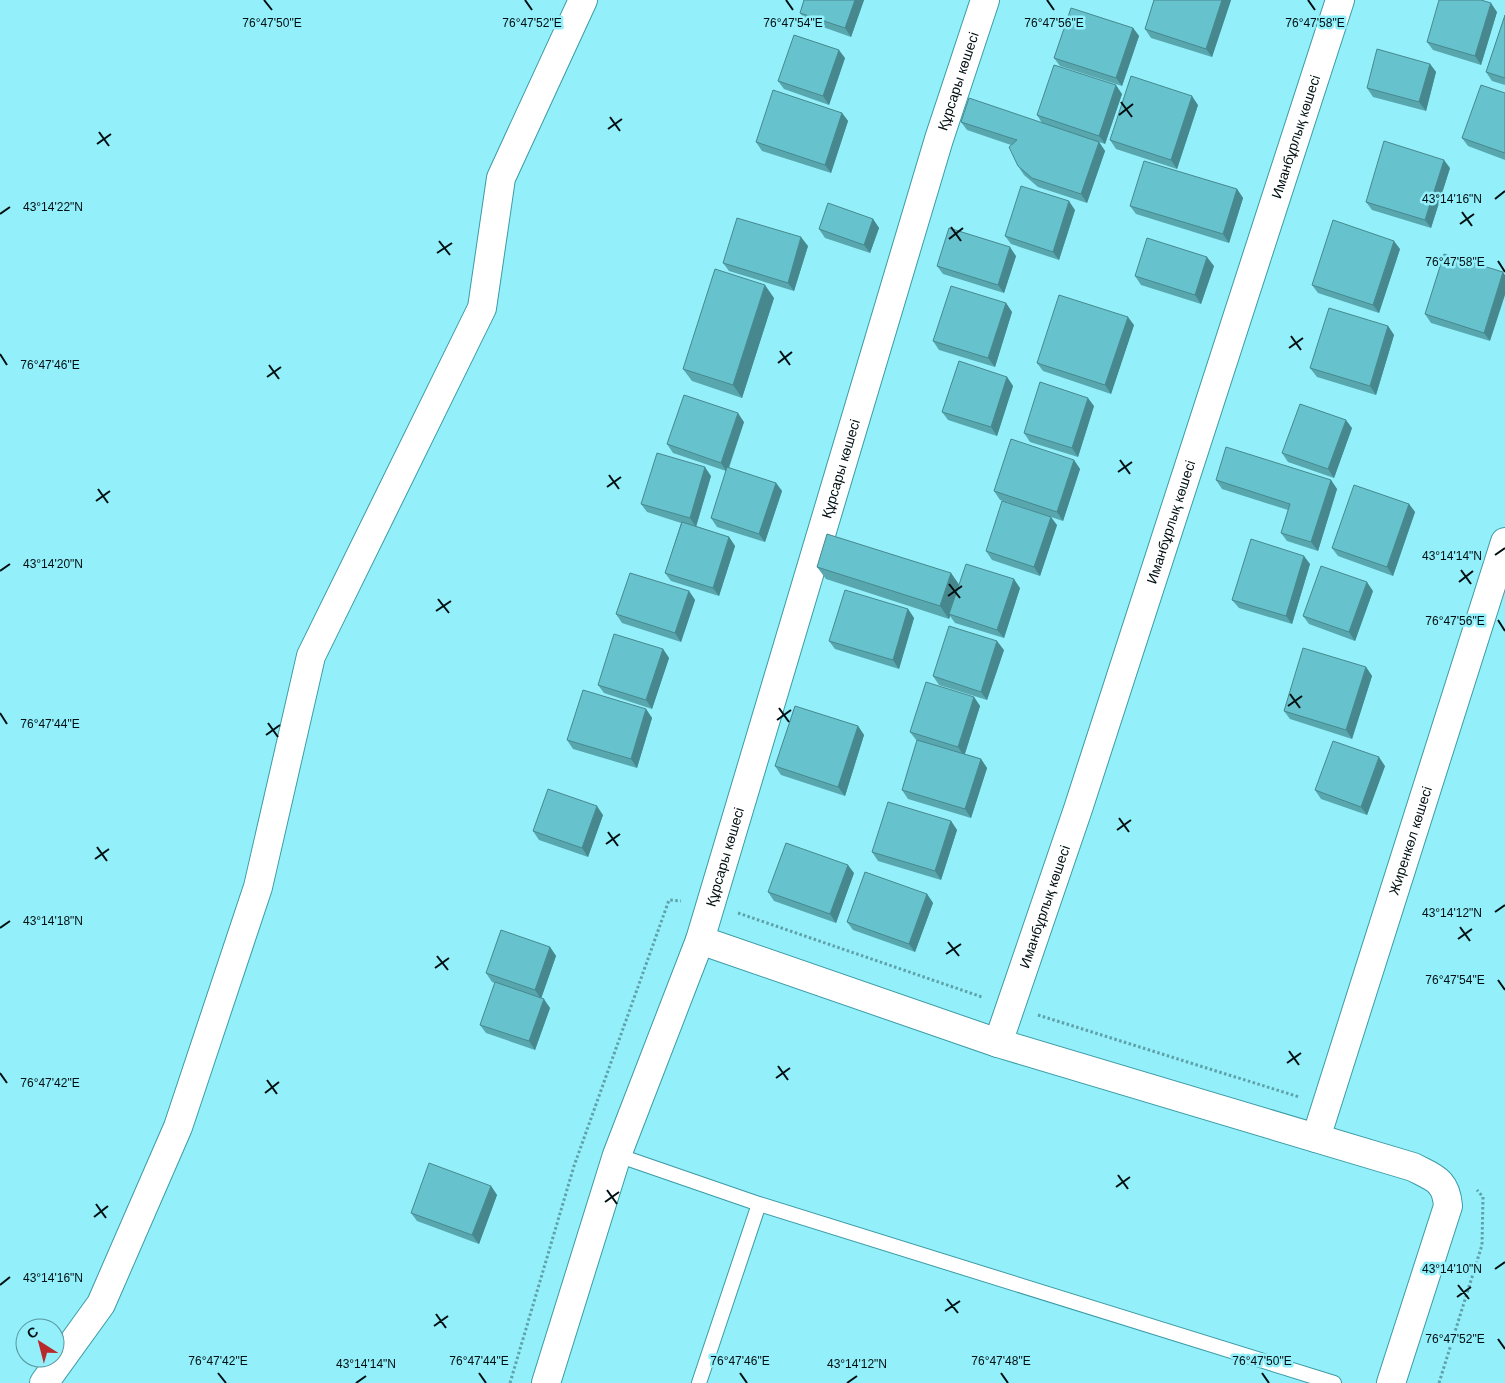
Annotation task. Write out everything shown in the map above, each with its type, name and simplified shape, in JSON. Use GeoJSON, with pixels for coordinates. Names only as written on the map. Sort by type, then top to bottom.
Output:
{"type":"FeatureCollection","features":[{"type":"Feature","properties":{"kind":"street"},"geometry":{"type":"LineString","coordinates":[[44,1383],[102,1304],[178,1127],[258,886],[311,656],[482,308],[501,178],[583,0]]}},
{"type":"Feature","properties":{"kind":"street","name":"Құрсары көшесі"},"geometry":{"type":"LineString","coordinates":[[546,1383],[617,1155],[700,940],[939,139],[985,0]]}},
{"type":"Feature","properties":{"kind":"street","name":"Иманбұрлық көшесі"},"geometry":{"type":"LineString","coordinates":[[998,1043],[1080,800],[1340,0]]}},
{"type":"Feature","properties":{"kind":"street","name":"Жиренкөл көшесі"},"geometry":{"type":"LineString","coordinates":[[1316,1138],[1505,542]]}},
{"type":"Feature","properties":{"kind":"street"},"geometry":{"type":"LineString","coordinates":[[700,940],[998,1043],[1413,1167],[1440,1182],[1447,1193],[1448,1206],[1391,1383]]}},
{"type":"Feature","properties":{"kind":"lane"},"geometry":{"type":"LineString","coordinates":[[617,1155],[759,1204],[1334,1383]]}},
{"type":"Feature","properties":{"kind":"lane"},"geometry":{"type":"LineString","coordinates":[[699,1383],[759,1204]]}},
{"type":"Feature","properties":{"kind":"path"},"geometry":{"type":"LineString","coordinates":[[510,1383],[574,1166],[669,900],[711,904],[1011,1007],[1327,1106]]}},
{"type":"Feature","properties":{"kind":"path"},"geometry":{"type":"LineString","coordinates":[[1439,1383],[1482,1245],[1483,1198],[1472,1182]]}},
{"type":"Feature","properties":{"kind":"building"},"geometry":{"type":"Polygon","coordinates":[[[804,0],[855,0],[845,28],[800,13],[804,0]]]}},
{"type":"Feature","properties":{"kind":"building"},"geometry":{"type":"Polygon","coordinates":[[[1154,0],[1222,0],[1206,49],[1145,29],[1154,0]]]}},
{"type":"Feature","properties":{"kind":"building"},"geometry":{"type":"Polygon","coordinates":[[[1439,0],[1481,0],[1491,3],[1475,56],[1427,42],[1439,0]]]}},
{"type":"Feature","properties":{"kind":"building"},"geometry":{"type":"Polygon","coordinates":[[[1071,8],[1133,28],[1116,78],[1054,58],[1071,8]]]}},
{"type":"Feature","properties":{"kind":"building"},"geometry":{"type":"Polygon","coordinates":[[[1505,15],[1505,78],[1486,72],[1505,15]]]}},
{"type":"Feature","properties":{"kind":"building"},"geometry":{"type":"Polygon","coordinates":[[[794,35],[839,50],[823,96],[778,81],[794,35]]]}},
{"type":"Feature","properties":{"kind":"building"},"geometry":{"type":"Polygon","coordinates":[[[1377,49],[1430,64],[1419,102],[1367,88],[1377,49]]]}},
{"type":"Feature","properties":{"kind":"building"},"geometry":{"type":"Polygon","coordinates":[[[1054,65],[1116,85],[1099,136],[1037,115],[1054,65]]]}},
{"type":"Feature","properties":{"kind":"building"},"geometry":{"type":"Polygon","coordinates":[[[1131,76],[1192,96],[1171,160],[1110,140],[1131,76]]]}},
{"type":"Feature","properties":{"kind":"building"},"geometry":{"type":"Polygon","coordinates":[[[1481,85],[1505,93],[1505,153],[1462,138],[1481,85]]]}},
{"type":"Feature","properties":{"kind":"building"},"geometry":{"type":"Polygon","coordinates":[[[773,90],[842,113],[825,165],[756,142],[773,90]]]}},
{"type":"Feature","properties":{"kind":"building"},"geometry":{"type":"Polygon","coordinates":[[[969,98],[1099,142],[1081,194],[1032,178],[1018,166],[1009,147],[1017,140],[961,122],[969,98]]]}},
{"type":"Feature","properties":{"kind":"building"},"geometry":{"type":"Polygon","coordinates":[[[1384,141],[1444,160],[1425,220],[1366,202],[1384,141]]]}},
{"type":"Feature","properties":{"kind":"building"},"geometry":{"type":"Polygon","coordinates":[[[1144,161],[1237,189],[1223,234],[1130,206],[1144,161]]]}},
{"type":"Feature","properties":{"kind":"building"},"geometry":{"type":"Polygon","coordinates":[[[1021,186],[1069,201],[1053,252],[1005,236],[1021,186]]]}},
{"type":"Feature","properties":{"kind":"building"},"geometry":{"type":"Polygon","coordinates":[[[828,203],[873,219],[864,245],[819,229],[828,203]]]}},
{"type":"Feature","properties":{"kind":"building"},"geometry":{"type":"Polygon","coordinates":[[[737,218],[801,237],[788,283],[723,263],[737,218]]]}},
{"type":"Feature","properties":{"kind":"building"},"geometry":{"type":"Polygon","coordinates":[[[1333,220],[1394,241],[1373,305],[1312,285],[1333,220]]]}},
{"type":"Feature","properties":{"kind":"building"},"geometry":{"type":"Polygon","coordinates":[[[949,228],[1010,247],[998,285],[937,266],[949,228]]]}},
{"type":"Feature","properties":{"kind":"building"},"geometry":{"type":"Polygon","coordinates":[[[1147,238],[1207,257],[1195,295],[1135,276],[1147,238]]]}},
{"type":"Feature","properties":{"kind":"building"},"geometry":{"type":"Polygon","coordinates":[[[1444,254],[1503,272],[1484,333],[1425,314],[1444,254]]]}},
{"type":"Feature","properties":{"kind":"building"},"geometry":{"type":"Polygon","coordinates":[[[715,269],[765,285],[733,385],[683,369],[715,269]]]}},
{"type":"Feature","properties":{"kind":"building"},"geometry":{"type":"Polygon","coordinates":[[[951,286],[1006,303],[988,358],[933,341],[951,286]]]}},
{"type":"Feature","properties":{"kind":"building"},"geometry":{"type":"Polygon","coordinates":[[[1059,295],[1128,317],[1105,385],[1037,363],[1059,295]]]}},
{"type":"Feature","properties":{"kind":"building"},"geometry":{"type":"Polygon","coordinates":[[[1329,308],[1388,326],[1370,386],[1310,368],[1329,308]]]}},
{"type":"Feature","properties":{"kind":"building"},"geometry":{"type":"Polygon","coordinates":[[[959,361],[1007,377],[991,427],[942,412],[959,361]]]}},
{"type":"Feature","properties":{"kind":"building"},"geometry":{"type":"Polygon","coordinates":[[[1040,382],[1088,398],[1072,448],[1024,433],[1040,382]]]}},
{"type":"Feature","properties":{"kind":"building"},"geometry":{"type":"Polygon","coordinates":[[[684,395],[738,413],[721,463],[667,444],[684,395]]]}},
{"type":"Feature","properties":{"kind":"building"},"geometry":{"type":"Polygon","coordinates":[[[1300,404],[1346,420],[1328,469],[1282,453],[1300,404]]]}},
{"type":"Feature","properties":{"kind":"building"},"geometry":{"type":"Polygon","coordinates":[[[1011,439],[1074,460],[1057,512],[994,491],[1011,439]]]}},
{"type":"Feature","properties":{"kind":"building"},"geometry":{"type":"Polygon","coordinates":[[[1226,447],[1331,480],[1311,542],[1281,533],[1290,504],[1216,480],[1226,447]]]}},
{"type":"Feature","properties":{"kind":"building"},"geometry":{"type":"Polygon","coordinates":[[[657,453],[705,467],[690,518],[641,504],[657,453]]]}},
{"type":"Feature","properties":{"kind":"building"},"geometry":{"type":"Polygon","coordinates":[[[727,467],[776,483],[759,534],[711,518],[727,467]]]}},
{"type":"Feature","properties":{"kind":"building"},"geometry":{"type":"Polygon","coordinates":[[[1354,485],[1409,504],[1387,567],[1332,548],[1354,485]]]}},
{"type":"Feature","properties":{"kind":"building"},"geometry":{"type":"Polygon","coordinates":[[[1002,501],[1051,517],[1034,567],[986,551],[1002,501]]]}},
{"type":"Feature","properties":{"kind":"building"},"geometry":{"type":"Polygon","coordinates":[[[682,522],[729,537],[713,588],[665,573],[682,522]]]}},
{"type":"Feature","properties":{"kind":"building"},"geometry":{"type":"Polygon","coordinates":[[[827,534],[951,573],[940,606],[817,567],[827,534]]]}},
{"type":"Feature","properties":{"kind":"building"},"geometry":{"type":"Polygon","coordinates":[[[1251,539],[1304,556],[1286,616],[1232,600],[1251,539]]]}},
{"type":"Feature","properties":{"kind":"building"},"geometry":{"type":"Polygon","coordinates":[[[966,564],[1014,579],[997,630],[949,614],[966,564]]]}},
{"type":"Feature","properties":{"kind":"building"},"geometry":{"type":"Polygon","coordinates":[[[1321,566],[1367,582],[1349,632],[1303,616],[1321,566]]]}},
{"type":"Feature","properties":{"kind":"building"},"geometry":{"type":"Polygon","coordinates":[[[630,573],[689,591],[675,633],[616,614],[630,573]]]}},
{"type":"Feature","properties":{"kind":"building"},"geometry":{"type":"Polygon","coordinates":[[[845,590],[908,609],[893,660],[829,641],[845,590]]]}},
{"type":"Feature","properties":{"kind":"building"},"geometry":{"type":"Polygon","coordinates":[[[949,626],[997,641],[981,692],[933,676],[949,626]]]}},
{"type":"Feature","properties":{"kind":"building"},"geometry":{"type":"Polygon","coordinates":[[[614,634],[663,649],[646,700],[598,685],[614,634]]]}},
{"type":"Feature","properties":{"kind":"building"},"geometry":{"type":"Polygon","coordinates":[[[1303,648],[1366,667],[1346,730],[1284,711],[1303,648]]]}},
{"type":"Feature","properties":{"kind":"building"},"geometry":{"type":"Polygon","coordinates":[[[926,682],[974,697],[958,747],[910,732],[926,682]]]}},
{"type":"Feature","properties":{"kind":"building"},"geometry":{"type":"Polygon","coordinates":[[[583,690],[646,709],[631,759],[567,740],[583,690]]]}},
{"type":"Feature","properties":{"kind":"building"},"geometry":{"type":"Polygon","coordinates":[[[795,706],[858,726],[838,787],[775,766],[795,706]]]}},
{"type":"Feature","properties":{"kind":"building"},"geometry":{"type":"Polygon","coordinates":[[[917,740],[981,759],[965,809],[902,790],[917,740]]]}},
{"type":"Feature","properties":{"kind":"building"},"geometry":{"type":"Polygon","coordinates":[[[1333,741],[1379,757],[1361,807],[1315,790],[1333,741]]]}},
{"type":"Feature","properties":{"kind":"building"},"geometry":{"type":"Polygon","coordinates":[[[548,789],[597,806],[582,848],[533,831],[548,789]]]}},
{"type":"Feature","properties":{"kind":"building"},"geometry":{"type":"Polygon","coordinates":[[[888,802],[951,821],[935,871],[872,852],[888,802]]]}},
{"type":"Feature","properties":{"kind":"building"},"geometry":{"type":"Polygon","coordinates":[[[786,843],[848,865],[830,914],[768,892],[786,843]]]}},
{"type":"Feature","properties":{"kind":"building"},"geometry":{"type":"Polygon","coordinates":[[[865,872],[927,894],[909,944],[847,922],[865,872]]]}},
{"type":"Feature","properties":{"kind":"building"},"geometry":{"type":"Polygon","coordinates":[[[501,930],[550,947],[535,990],[486,973],[501,930]]]}},
{"type":"Feature","properties":{"kind":"building"},"geometry":{"type":"Polygon","coordinates":[[[495,982],[544,999],[529,1041],[480,1025],[495,982]]]}},
{"type":"Feature","properties":{"kind":"building"},"geometry":{"type":"Polygon","coordinates":[[[429,1163],[491,1186],[472,1235],[411,1213],[429,1163]]]}}]}
